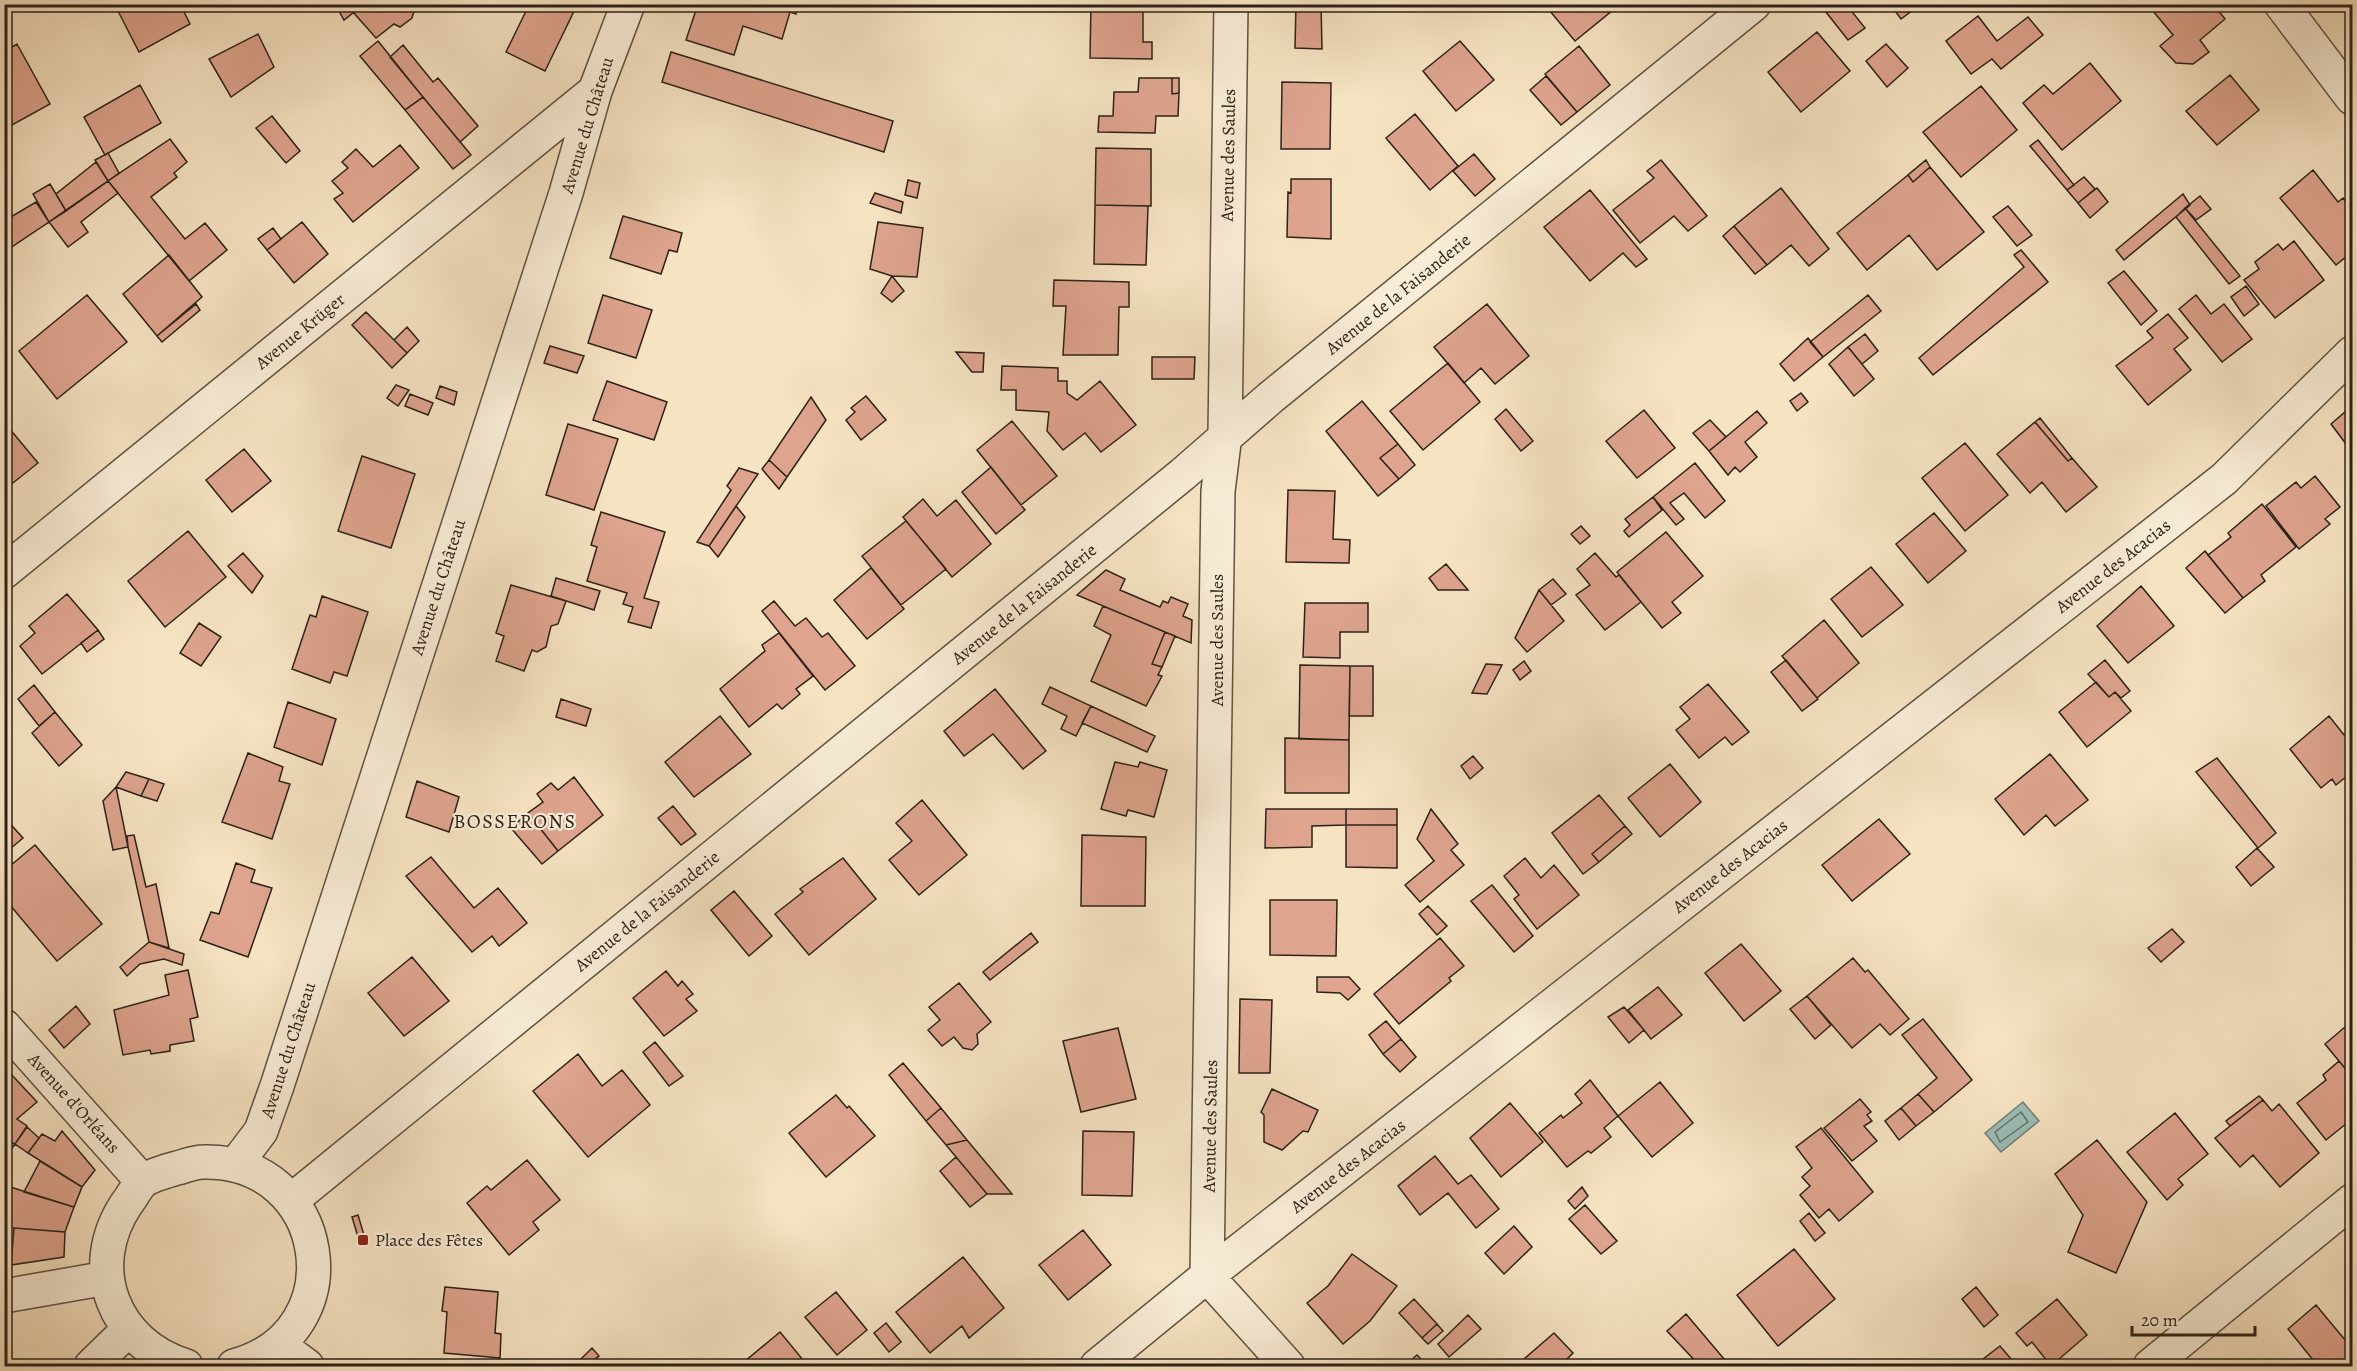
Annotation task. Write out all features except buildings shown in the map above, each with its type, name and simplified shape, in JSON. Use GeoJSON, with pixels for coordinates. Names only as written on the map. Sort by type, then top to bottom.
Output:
{"type":"FeatureCollection","features":[{"type":"Feature","properties":{"kind":"street","name":"Avenue du Château"},"geometry":{"type":"LineString","coordinates":[[236,1164],[261,1131],[277,1086],[566,193],[595,91],[628,4]]}},
{"type":"Feature","properties":{"kind":"street","name":"Avenue des Saules"},"geometry":{"type":"LineString","coordinates":[[1207,1276],[1218,491],[1225,435],[1231,4]]}},
{"type":"Feature","properties":{"kind":"street","name":"Avenue de la Faisanderie"},"geometry":{"type":"LineString","coordinates":[[292,1200],[1165,489],[1225,435],[1754,4]]}},
{"type":"Feature","properties":{"kind":"street"},"geometry":{"type":"LineString","coordinates":[[2281,4],[2352,98]]}},
{"type":"Feature","properties":{"kind":"street","name":"Avenue Krüger"},"geometry":{"type":"LineString","coordinates":[[4,572],[595,91]]}},
{"type":"Feature","properties":{"kind":"street","name":"Avenue des Acacias"},"geometry":{"type":"LineString","coordinates":[[1097,1366],[1207,1276],[2224,479],[2352,353]]}},
{"type":"Feature","properties":{"kind":"street","name":"Avenue d'Orléans"},"geometry":{"type":"LineString","coordinates":[[4,1026],[142,1181]]}},
{"type":"Feature","properties":{"kind":"street"},"geometry":{"type":"LineString","coordinates":[[186,1366],[168,1361],[146,1348],[128,1330],[114,1305],[107,1278],[108,1245],[119,1215],[142,1181],[168,1170],[202,1161],[236,1164],[267,1178],[292,1200],[308,1228],[315,1259],[312,1291],[299,1321],[279,1345],[253,1361],[234,1366]]}},
{"type":"Feature","properties":{"kind":"street"},"geometry":{"type":"LineString","coordinates":[[2150,1366],[2352,1201]]}},
{"type":"Feature","properties":{"kind":"street"},"geometry":{"type":"LineString","coordinates":[[1207,1276],[1288,1366]]}},
{"type":"Feature","properties":{"kind":"street"},"geometry":{"type":"LineString","coordinates":[[4,1296],[107,1278]]}},
{"type":"Feature","properties":{"kind":"street"},"geometry":{"type":"LineString","coordinates":[[91,1366],[128,1330]]}},
{"type":"Feature","properties":{"kind":"street"},"geometry":{"type":"LineString","coordinates":[[279,1345],[307,1366]]}},
{"type":"Feature","properties":{"kind":"water"},"geometry":{"type":"Polygon","coordinates":[[[2023,1102],[2039,1121],[2001,1152],[1985,1133],[2023,1102]]]}},
{"type":"Feature","properties":{"kind":"place","name":"Place des Fêtes"},"geometry":{"type":"Point","coordinates":[363,1240]}},
{"type":"Feature","properties":{"kind":"district","name":"BOSSERONS"},"geometry":{"type":"Point","coordinates":[515,821]}}]}
